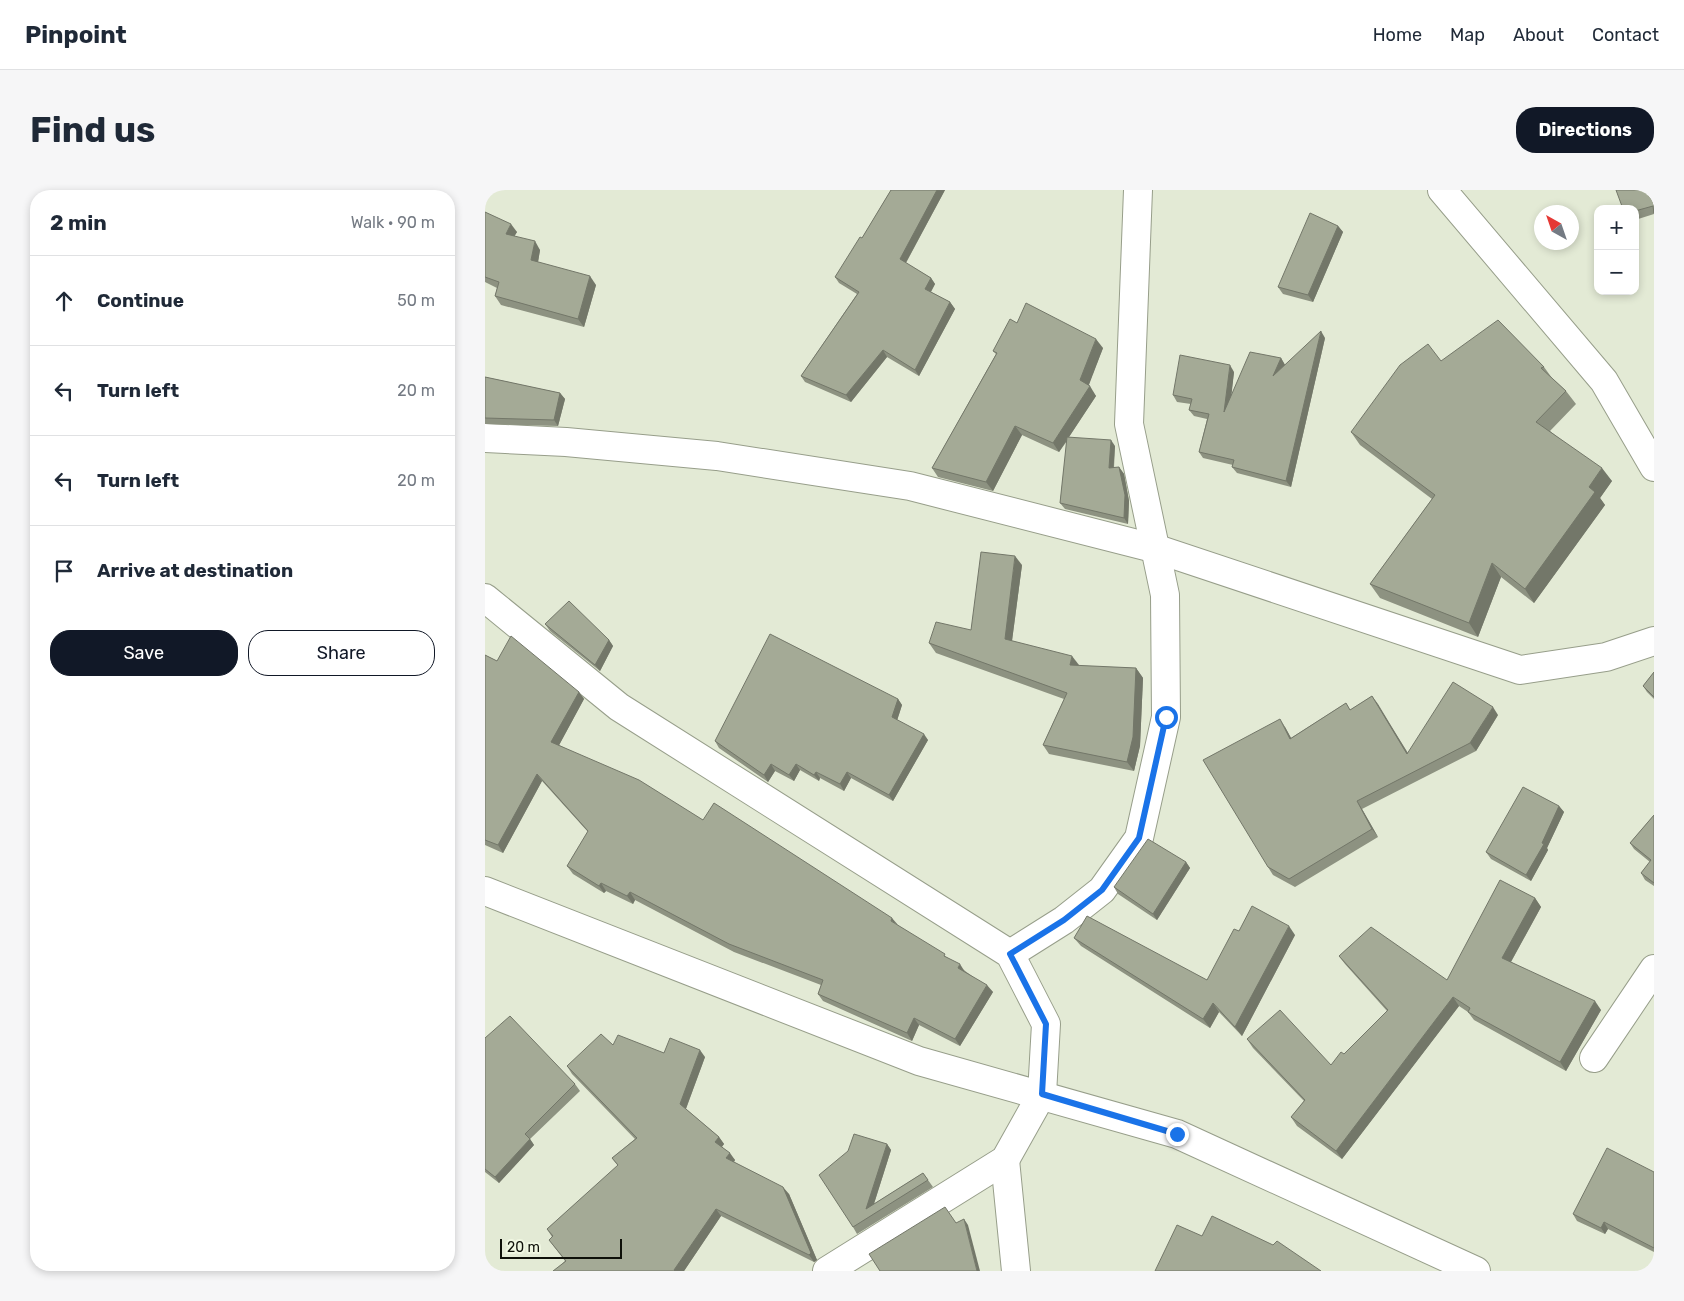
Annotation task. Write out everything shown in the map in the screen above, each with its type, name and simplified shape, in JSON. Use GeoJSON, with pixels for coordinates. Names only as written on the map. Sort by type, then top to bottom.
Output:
{"type":"FeatureCollection","features":[{"type":"Feature","properties":{"kind":"street"},"geometry":{"type":"LineString","coordinates":[[1010,954],[1064,920],[1102,890],[1139,838],[1166,717],[1165,595],[1157,549],[1129,424],[1138,190]]}},
{"type":"Feature","properties":{"kind":"street"},"geometry":{"type":"LineString","coordinates":[[1442,190],[1603,381],[1654,467]]}},
{"type":"Feature","properties":{"kind":"street"},"geometry":{"type":"LineString","coordinates":[[485,438],[566,442],[717,456],[910,486],[1157,549],[1520,670],[1606,657],[1654,641]]}},
{"type":"Feature","properties":{"kind":"street"},"geometry":{"type":"LineString","coordinates":[[485,598],[619,707],[1010,954],[1046,1024],[1042,1094],[1005,1160],[827,1271]]}},
{"type":"Feature","properties":{"kind":"street"},"geometry":{"type":"LineString","coordinates":[[485,891],[919,1060],[1177,1134],[1476,1271]]}},
{"type":"Feature","properties":{"kind":"street"},"geometry":{"type":"LineString","coordinates":[[1594,1058],[1654,969]]}},
{"type":"Feature","properties":{"kind":"street"},"geometry":{"type":"LineString","coordinates":[[1005,1160],[1016,1271]]}},
{"type":"Feature","properties":{"kind":"building"},"geometry":{"type":"Polygon","coordinates":[[[891,190],[937,190],[900,259],[931,278],[925,289],[950,302],[915,370],[883,350],[846,395],[801,376],[859,292],[835,277],[860,237],[862,238],[891,190]]]}},
{"type":"Feature","properties":{"kind":"building"},"geometry":{"type":"Polygon","coordinates":[[[1616,190],[1654,190],[1654,213],[1653,206],[1639,210],[1639,205],[1622,205],[1616,190]]]}},
{"type":"Feature","properties":{"kind":"building"},"geometry":{"type":"Polygon","coordinates":[[[485,212],[511,224],[506,234],[535,241],[531,260],[590,276],[578,319],[495,296],[499,282],[485,277],[485,212]]]}},
{"type":"Feature","properties":{"kind":"building"},"geometry":{"type":"Polygon","coordinates":[[[1310,213],[1338,226],[1308,295],[1278,287],[1310,213]]]}},
{"type":"Feature","properties":{"kind":"building"},"geometry":{"type":"Polygon","coordinates":[[[1026,303],[1096,339],[1080,380],[1090,386],[1053,443],[1015,426],[986,482],[932,468],[997,353],[993,351],[1010,319],[1017,323],[1026,303]]]}},
{"type":"Feature","properties":{"kind":"building"},"geometry":{"type":"Polygon","coordinates":[[[1498,320],[1544,367],[1541,368],[1566,391],[1536,422],[1602,468],[1589,487],[1595,492],[1525,589],[1492,563],[1469,623],[1370,584],[1435,495],[1351,432],[1400,365],[1428,344],[1441,361],[1498,320]]]}},
{"type":"Feature","properties":{"kind":"building"},"geometry":{"type":"Polygon","coordinates":[[[1321,331],[1286,481],[1232,467],[1234,460],[1199,452],[1209,414],[1189,410],[1192,399],[1173,395],[1180,355],[1230,365],[1224,412],[1250,352],[1281,358],[1273,376],[1321,331]]]}},
{"type":"Feature","properties":{"kind":"building"},"geometry":{"type":"Polygon","coordinates":[[[485,377],[560,393],[554,420],[485,418],[485,377]]]}},
{"type":"Feature","properties":{"kind":"building"},"geometry":{"type":"Polygon","coordinates":[[[1067,437],[1111,440],[1109,468],[1119,467],[1125,495],[1124,518],[1060,503],[1067,437]]]}},
{"type":"Feature","properties":{"kind":"building"},"geometry":{"type":"Polygon","coordinates":[[[981,552],[1015,556],[1005,639],[1072,656],[1070,665],[1136,668],[1133,737],[1127,762],[1043,745],[1067,693],[929,643],[936,622],[971,630],[981,552]]]}},
{"type":"Feature","properties":{"kind":"building"},"geometry":{"type":"Polygon","coordinates":[[[569,601],[609,640],[595,665],[545,624],[569,601]]]}},
{"type":"Feature","properties":{"kind":"building"},"geometry":{"type":"Polygon","coordinates":[[[770,634],[898,699],[892,717],[924,734],[889,795],[847,772],[840,784],[816,772],[814,775],[796,764],[789,775],[771,764],[764,775],[715,741],[770,634]]]}},
{"type":"Feature","properties":{"kind":"building"},"geometry":{"type":"Polygon","coordinates":[[[511,636],[579,692],[551,742],[639,780],[703,820],[714,803],[892,918],[891,921],[945,954],[944,956],[960,964],[958,968],[987,985],[955,1039],[914,1018],[907,1033],[818,994],[823,980],[729,944],[630,892],[627,896],[601,883],[599,886],[567,866],[588,831],[537,774],[498,845],[485,840],[485,655],[497,661],[511,636]]]}},
{"type":"Feature","properties":{"kind":"building"},"geometry":{"type":"Polygon","coordinates":[[[1654,672],[1654,697],[1643,686],[1654,672]]]}},
{"type":"Feature","properties":{"kind":"building"},"geometry":{"type":"Polygon","coordinates":[[[1453,682],[1493,707],[1470,743],[1357,801],[1372,829],[1289,879],[1268,867],[1203,760],[1280,719],[1290,739],[1346,703],[1350,710],[1372,696],[1407,754],[1453,682]]]}},
{"type":"Feature","properties":{"kind":"building"},"geometry":{"type":"Polygon","coordinates":[[[1523,787],[1559,806],[1542,843],[1544,844],[1526,875],[1486,852],[1523,787]]]}},
{"type":"Feature","properties":{"kind":"building"},"geometry":{"type":"Polygon","coordinates":[[[1654,815],[1654,883],[1641,873],[1651,860],[1630,843],[1654,815]]]}},
{"type":"Feature","properties":{"kind":"building"},"geometry":{"type":"Polygon","coordinates":[[[1148,839],[1186,862],[1153,914],[1114,887],[1148,839]]]}},
{"type":"Feature","properties":{"kind":"building"},"geometry":{"type":"Polygon","coordinates":[[[1500,880],[1535,898],[1502,958],[1595,1001],[1560,1062],[1468,1012],[1470,1008],[1453,997],[1336,1151],[1291,1117],[1305,1100],[1247,1039],[1280,1010],[1331,1065],[1341,1052],[1344,1054],[1388,1010],[1339,956],[1371,927],[1447,980],[1500,880]]]}},
{"type":"Feature","properties":{"kind":"building"},"geometry":{"type":"Polygon","coordinates":[[[1252,906],[1289,926],[1235,1027],[1213,1003],[1203,1019],[1074,938],[1087,916],[1207,980],[1234,929],[1239,931],[1252,906]]]}},
{"type":"Feature","properties":{"kind":"building"},"geometry":{"type":"Polygon","coordinates":[[[510,1016],[575,1084],[525,1134],[530,1139],[495,1177],[485,1169],[485,1038],[510,1016]]]}},
{"type":"Feature","properties":{"kind":"building"},"geometry":{"type":"Polygon","coordinates":[[[601,1034],[613,1045],[618,1035],[664,1053],[670,1038],[700,1050],[680,1104],[719,1137],[715,1142],[730,1153],[726,1158],[783,1187],[811,1253],[809,1255],[716,1209],[675,1271],[553,1271],[566,1261],[549,1240],[553,1236],[547,1229],[618,1165],[612,1158],[637,1138],[567,1066],[601,1034]]]}},
{"type":"Feature","properties":{"kind":"building"},"geometry":{"type":"Polygon","coordinates":[[[854,1134],[887,1144],[866,1209],[923,1173],[928,1180],[853,1227],[819,1175],[848,1151],[854,1134]]]}},
{"type":"Feature","properties":{"kind":"building"},"geometry":{"type":"Polygon","coordinates":[[[1607,1148],[1654,1172],[1654,1248],[1604,1222],[1601,1228],[1573,1214],[1607,1148]]]}},
{"type":"Feature","properties":{"kind":"building"},"geometry":{"type":"Polygon","coordinates":[[[945,1207],[956,1223],[964,1219],[977,1271],[880,1271],[869,1254],[945,1207]]]}},
{"type":"Feature","properties":{"kind":"building"},"geometry":{"type":"Polygon","coordinates":[[[1212,1216],[1273,1245],[1277,1241],[1321,1271],[1155,1271],[1177,1225],[1202,1236],[1212,1216]]]}},
{"type":"Feature","properties":{"kind":"route"},"geometry":{"type":"LineString","coordinates":[[1166,717],[1139,838],[1102,890],[1064,920],[1010,954],[1046,1024],[1042,1094],[1177,1134]]}}]}
